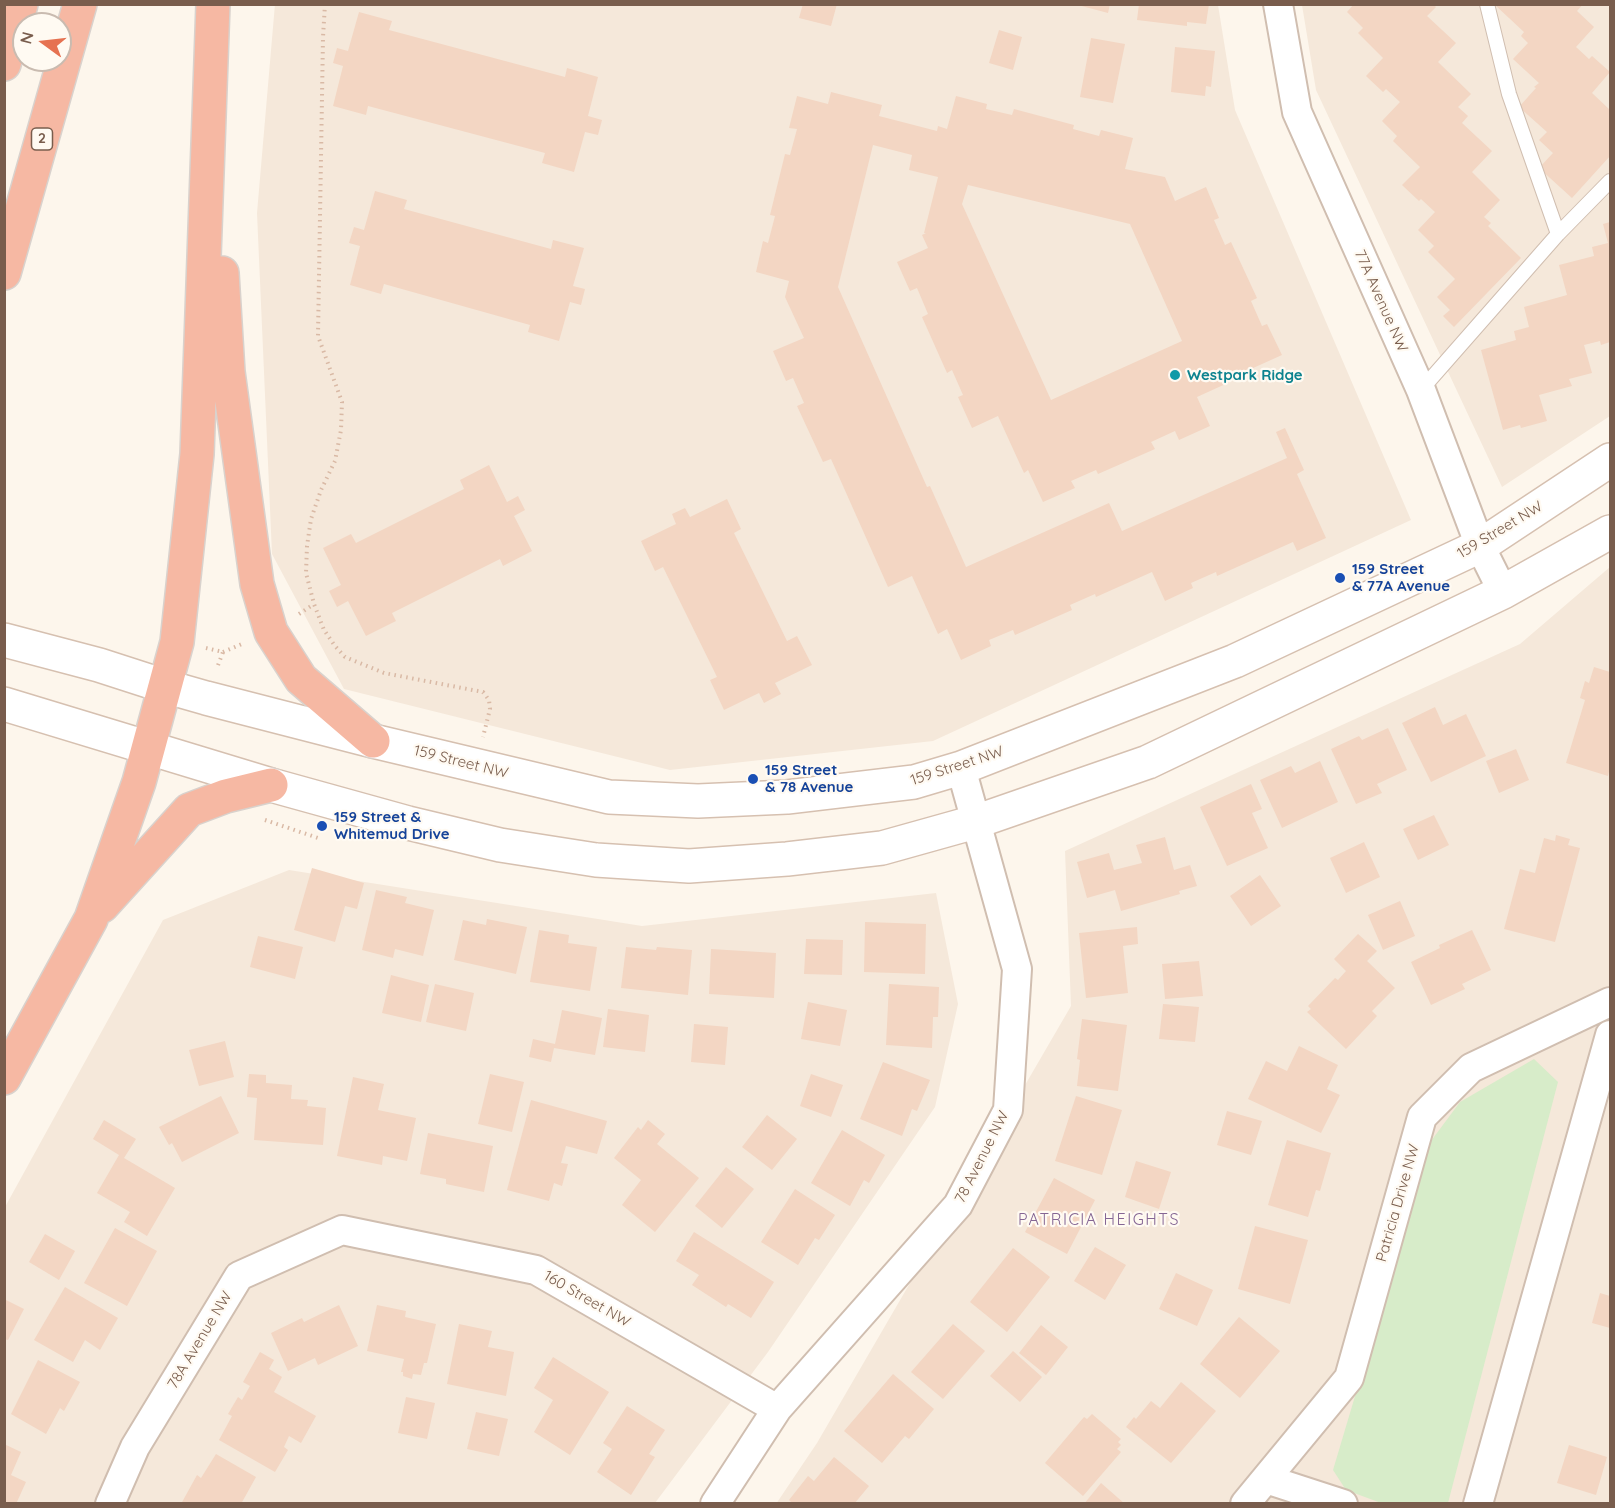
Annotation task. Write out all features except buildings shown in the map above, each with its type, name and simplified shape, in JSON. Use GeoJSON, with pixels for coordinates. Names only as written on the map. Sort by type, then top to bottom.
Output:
{"type":"FeatureCollection","features":[{"type":"Feature","properties":{"kind":"highway"},"geometry":{"type":"LineString","coordinates":[[4,63],[21,4]]}},
{"type":"Feature","properties":{"kind":"highway","name":"2"},"geometry":{"type":"LineString","coordinates":[[4,273],[80,4]]}},
{"type":"Feature","properties":{"kind":"highway"},"geometry":{"type":"LineString","coordinates":[[4,1078],[90,919],[139,782],[177,642],[197,454],[213,4]]}},
{"type":"Feature","properties":{"kind":"highway"},"geometry":{"type":"LineString","coordinates":[[210,65],[228,372],[257,584],[271,632],[301,679],[374,741]]}},
{"type":"Feature","properties":{"kind":"highway"},"geometry":{"type":"LineString","coordinates":[[90,919],[189,810],[226,796],[271,785]]}},
{"type":"Feature","properties":{"kind":"street","name":"77A Avenue NW"},"geometry":{"type":"LineString","coordinates":[[1278,4],[1297,112],[1421,390],[1480,546],[1503,592]]}},
{"type":"Feature","properties":{"kind":"street","name":"159 Street NW"},"geometry":{"type":"LineString","coordinates":[[4,640],[99,665],[164,686],[374,741],[609,797],[698,801],[787,797],[914,782],[961,768],[1235,660],[1480,546],[1611,460]]}},
{"type":"Feature","properties":{"kind":"street"},"geometry":{"type":"LineString","coordinates":[[4,704],[271,785],[408,823],[500,845],[596,860],[688,866],[787,859],[882,848],[975,822],[1148,762],[1503,592],[1611,532]]}},
{"type":"Feature","properties":{"kind":"street","name":"78 Avenue NW"},"geometry":{"type":"LineString","coordinates":[[715,1503],[777,1409],[958,1205],[1008,1110],[1017,969],[961,768]]}},
{"type":"Feature","properties":{"kind":"street","name":"Patricia Drive NW"},"geometry":{"type":"LineString","coordinates":[[1245,1503],[1349,1378],[1422,1117],[1471,1068],[1611,1002]]}},
{"type":"Feature","properties":{"kind":"street"},"geometry":{"type":"LineString","coordinates":[[1478,1503],[1611,1035]]}},
{"type":"Feature","properties":{"kind":"street","name":"160 Street NW"},"geometry":{"type":"LineString","coordinates":[[342,1230],[536,1270],[777,1409]]}},
{"type":"Feature","properties":{"kind":"street","name":"78A Avenue NW"},"geometry":{"type":"LineString","coordinates":[[110,1503],[135,1447],[239,1276],[342,1230]]}},
{"type":"Feature","properties":{"kind":"street"},"geometry":{"type":"LineString","coordinates":[[1266,1479],[1343,1503]]}},
{"type":"Feature","properties":{"kind":"lane"},"geometry":{"type":"LineString","coordinates":[[1487,4],[1509,94],[1558,234]]}},
{"type":"Feature","properties":{"kind":"lane"},"geometry":{"type":"LineString","coordinates":[[1421,390],[1558,234],[1611,181]]}},
{"type":"Feature","properties":{"kind":"path"},"geometry":{"type":"LineString","coordinates":[[325,4],[322,37],[318,336],[342,402],[341,430],[335,461],[321,490],[311,519],[306,573],[324,630],[345,657],[384,673],[483,692],[489,700],[489,709],[476,766]]}},
{"type":"Feature","properties":{"kind":"shaded area"},"geometry":{"type":"Polygon","coordinates":[[[275,4],[1218,5],[1235,110],[1411,520],[933,741],[670,770],[344,689],[272,554],[257,213],[275,4]]]}},
{"type":"Feature","properties":{"kind":"shaded area"},"geometry":{"type":"Polygon","coordinates":[[[1302,5],[1610,5],[1610,416],[1502,487],[1316,90],[1302,5]]]}},
{"type":"Feature","properties":{"kind":"shaded area"},"geometry":{"type":"Polygon","coordinates":[[[1610,567],[1610,1503],[776,1504],[817,1443],[1071,1006],[1065,851],[1520,644],[1610,567]]]}},
{"type":"Feature","properties":{"kind":"shaded area"},"geometry":{"type":"Polygon","coordinates":[[[289,870],[642,926],[936,893],[958,1004],[935,1107],[768,1352],[655,1503],[5,1504],[5,1207],[163,920],[289,870]]]}},
{"type":"Feature","properties":{"kind":"green space"},"geometry":{"type":"Polygon","coordinates":[[[1534,1059],[1558,1082],[1448,1503],[1381,1503],[1346,1490],[1333,1470],[1431,1141],[1460,1102],[1534,1059]]]}},
{"type":"Feature","properties":{"kind":"place","name":"Westpark Ridge"},"geometry":{"type":"Point","coordinates":[1175,375]}},
{"type":"Feature","properties":{"kind":"place","name":"159 Street & 77A Avenue"},"geometry":{"type":"Point","coordinates":[1340,578]}},
{"type":"Feature","properties":{"kind":"place","name":"159 Street & 78 Avenue"},"geometry":{"type":"Point","coordinates":[753,779]}},
{"type":"Feature","properties":{"kind":"place","name":"159 Street & Whitemud Drive"},"geometry":{"type":"Point","coordinates":[322,826]}},
{"type":"Feature","properties":{"kind":"district","name":"PATRICIA HEIGHTS"},"geometry":{"type":"Point","coordinates":[1099,1220]}}]}
